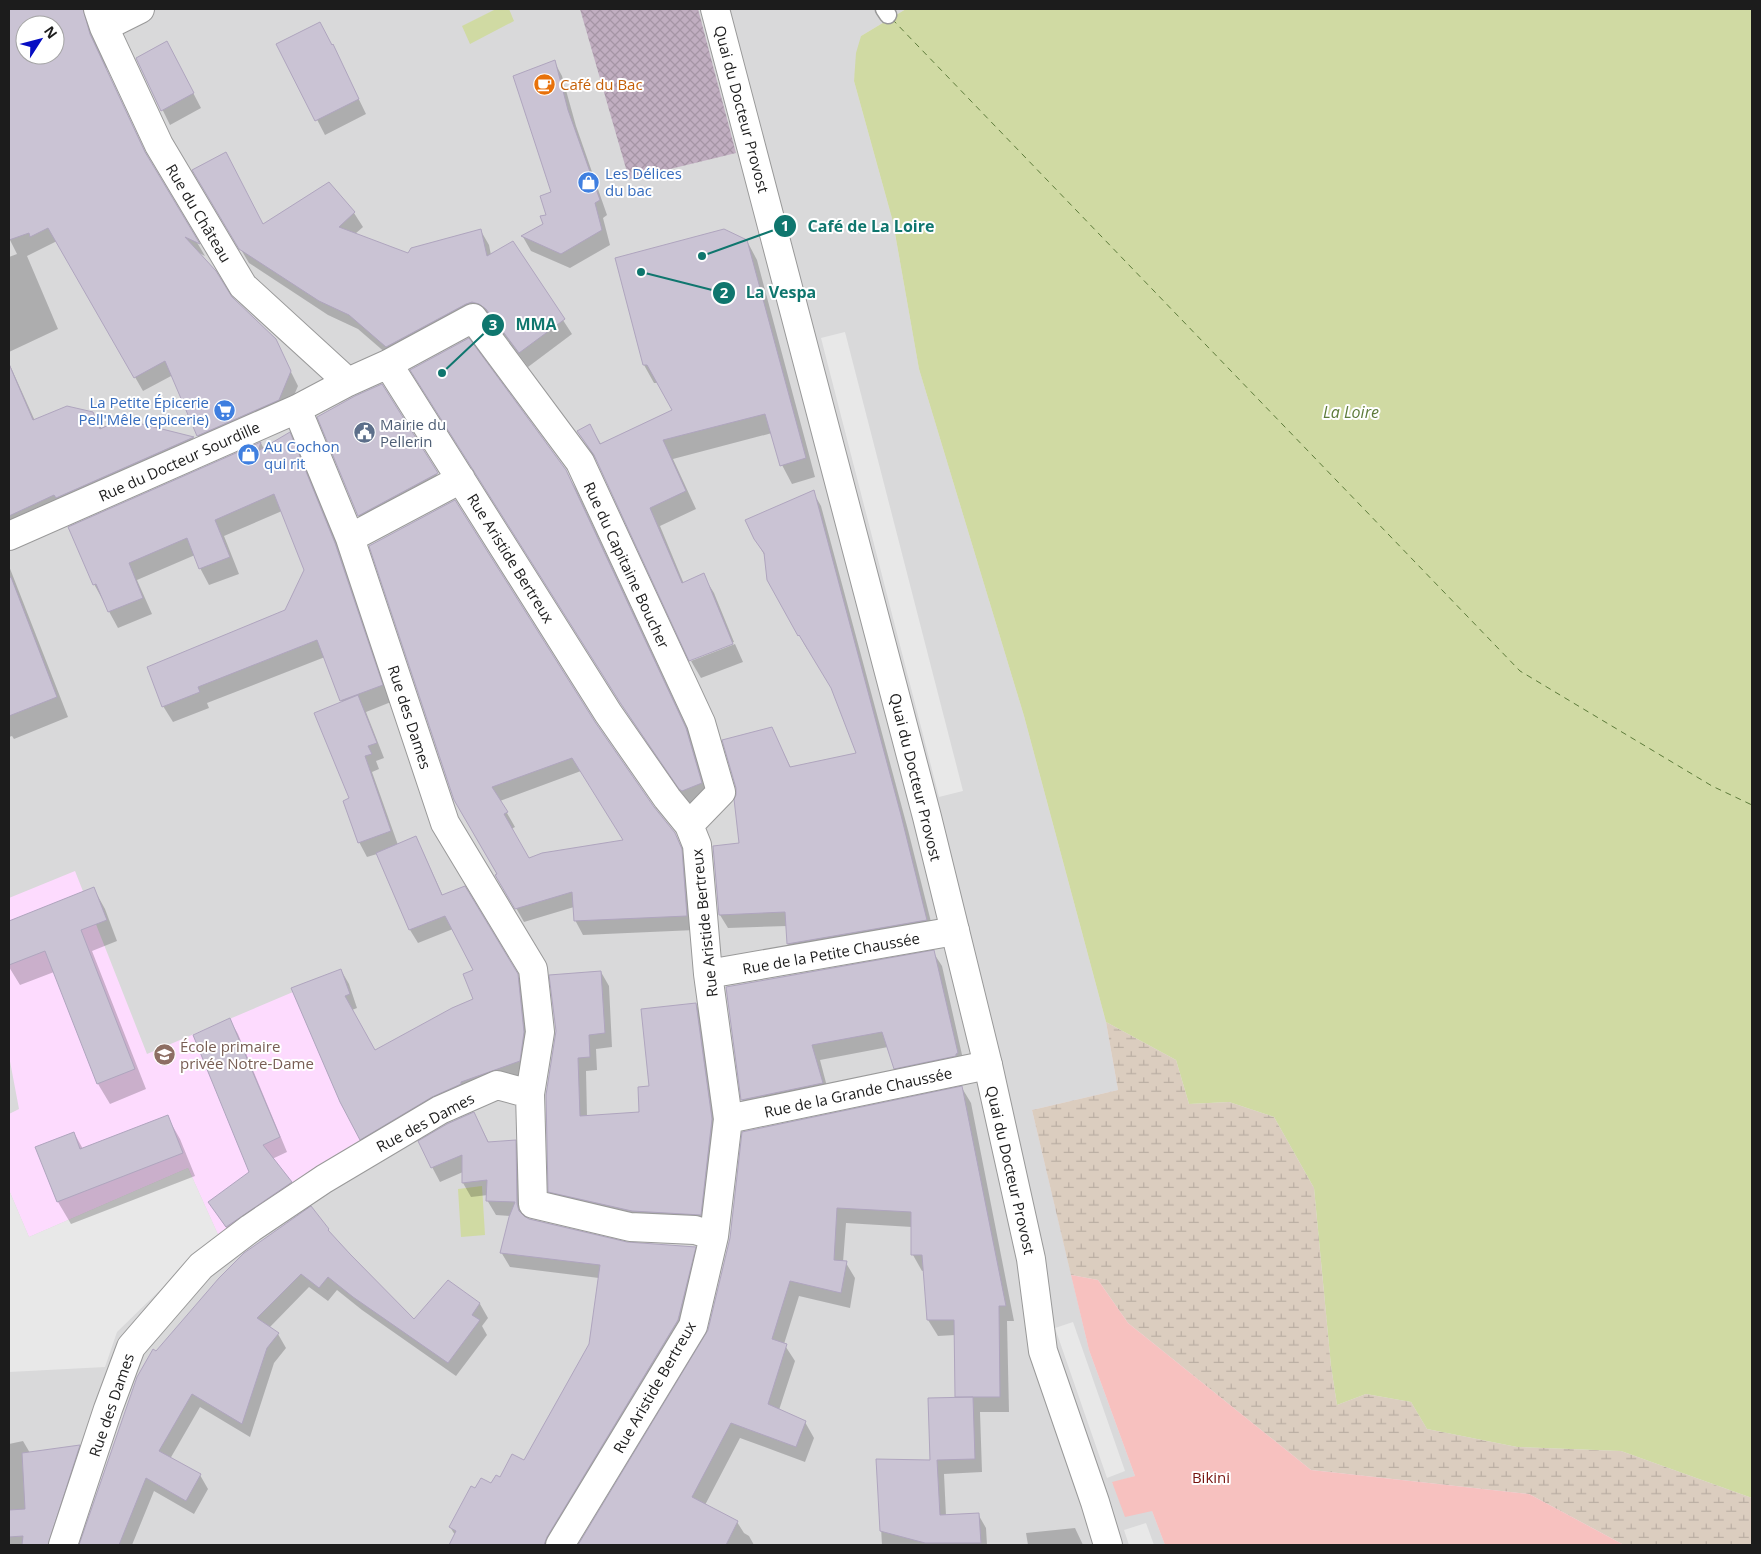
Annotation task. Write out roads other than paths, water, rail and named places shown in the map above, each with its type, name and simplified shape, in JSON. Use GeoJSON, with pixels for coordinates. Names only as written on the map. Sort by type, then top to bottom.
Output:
{"type":"FeatureCollection","features":[{"type":"Feature","properties":{"kind":"street"},"geometry":{"type":"LineString","coordinates":[[101,18],[140,9]]}},
{"type":"Feature","properties":{"kind":"street","name":"Quai du Docteur Provost"},"geometry":{"type":"LineString","coordinates":[[715,9],[927,817],[988,1065],[1031,1259],[1043,1351],[1108,1545]]}},
{"type":"Feature","properties":{"kind":"street","name":"Rue du Château"},"geometry":{"type":"LineString","coordinates":[[101,18],[159,145],[243,286],[348,382]]}},
{"type":"Feature","properties":{"kind":"street","name":"Rue du Capitaine Boucher"},"geometry":{"type":"LineString","coordinates":[[388,364],[473,318],[580,462],[701,723],[721,792],[689,825]]}},
{"type":"Feature","properties":{"kind":"street"},"geometry":{"type":"LineString","coordinates":[[348,382],[388,364]]}},
{"type":"Feature","properties":{"kind":"street","name":"Rue Aristide Bertreux"},"geometry":{"type":"LineString","coordinates":[[388,364],[608,713],[689,825],[697,845],[708,974],[728,1119],[714,1236],[693,1326],[560,1545]]}},
{"type":"Feature","properties":{"kind":"street","name":"Rue du Docteur Sourdille"},"geometry":{"type":"LineString","coordinates":[[9,536],[297,409],[348,382]]}},
{"type":"Feature","properties":{"kind":"street","name":"Rue des Dames"},"geometry":{"type":"LineString","coordinates":[[63,1545],[108,1409],[131,1347],[201,1266],[251,1228],[324,1179],[440,1110],[497,1084],[530,1094],[540,1032],[533,969],[444,822],[350,538],[297,409]]}},
{"type":"Feature","properties":{"kind":"street"},"geometry":{"type":"LineString","coordinates":[[350,538],[461,479]]}},
{"type":"Feature","properties":{"kind":"street","name":"Rue de la Petite Chaussée"},"geometry":{"type":"LineString","coordinates":[[708,974],[955,931]]}},
{"type":"Feature","properties":{"kind":"street","name":"Rue de la Grande Chaussée"},"geometry":{"type":"LineString","coordinates":[[728,1119],[988,1065]]}},
{"type":"Feature","properties":{"kind":"street"},"geometry":{"type":"LineString","coordinates":[[530,1094],[533,1204],[630,1227],[695,1230],[714,1236]]}},
{"type":"Feature","properties":{"kind":"water"},"geometry":{"type":"Polygon","coordinates":[[[496,9],[509,9],[514,21],[470,44],[462,26],[496,9]]]}},
{"type":"Feature","properties":{"kind":"water","name":"La Loire"},"geometry":{"type":"Polygon","coordinates":[[[906,9],[1752,9],[1752,1498],[1621,1451],[1517,1447],[1427,1429],[1411,1402],[1366,1394],[1337,1405],[1331,1366],[1314,1188],[1274,1117],[1229,1102],[1189,1104],[1176,1060],[1106,1022],[1024,716],[919,369],[893,222],[854,81],[856,53],[861,36],[906,9]]]}},
{"type":"Feature","properties":{"kind":"water"},"geometry":{"type":"Polygon","coordinates":[[[482,1186],[485,1235],[461,1237],[458,1189],[482,1186]]]}},
{"type":"Feature","properties":{"kind":"place","name":"Café du Bac"},"geometry":{"type":"Point","coordinates":[544,84]}},
{"type":"Feature","properties":{"kind":"place","name":"Les Délices du bac"},"geometry":{"type":"Point","coordinates":[589,182]}},
{"type":"Feature","properties":{"kind":"place","name":"Café de La Loire"},"geometry":{"type":"Point","coordinates":[702,256]}},
{"type":"Feature","properties":{"kind":"place","name":"La Vespa"},"geometry":{"type":"Point","coordinates":[641,272]}},
{"type":"Feature","properties":{"kind":"place","name":"MMA"},"geometry":{"type":"Point","coordinates":[442,373]}},
{"type":"Feature","properties":{"kind":"place","name":"La Petite Épicerie Pell'Mêle (epicerie)"},"geometry":{"type":"Point","coordinates":[225,411]}},
{"type":"Feature","properties":{"kind":"place","name":"Mairie du Pellerin"},"geometry":{"type":"Point","coordinates":[364,433]}},
{"type":"Feature","properties":{"kind":"place","name":"Au Cochon qui rit"},"geometry":{"type":"Point","coordinates":[248,455]}},
{"type":"Feature","properties":{"kind":"place","name":"École primaire privée Notre-Dame"},"geometry":{"type":"Point","coordinates":[164,1055]}},
{"type":"Feature","properties":{"kind":"park label","name":"Bikini"},"geometry":{"type":"Point","coordinates":[1211,1477]}}]}
